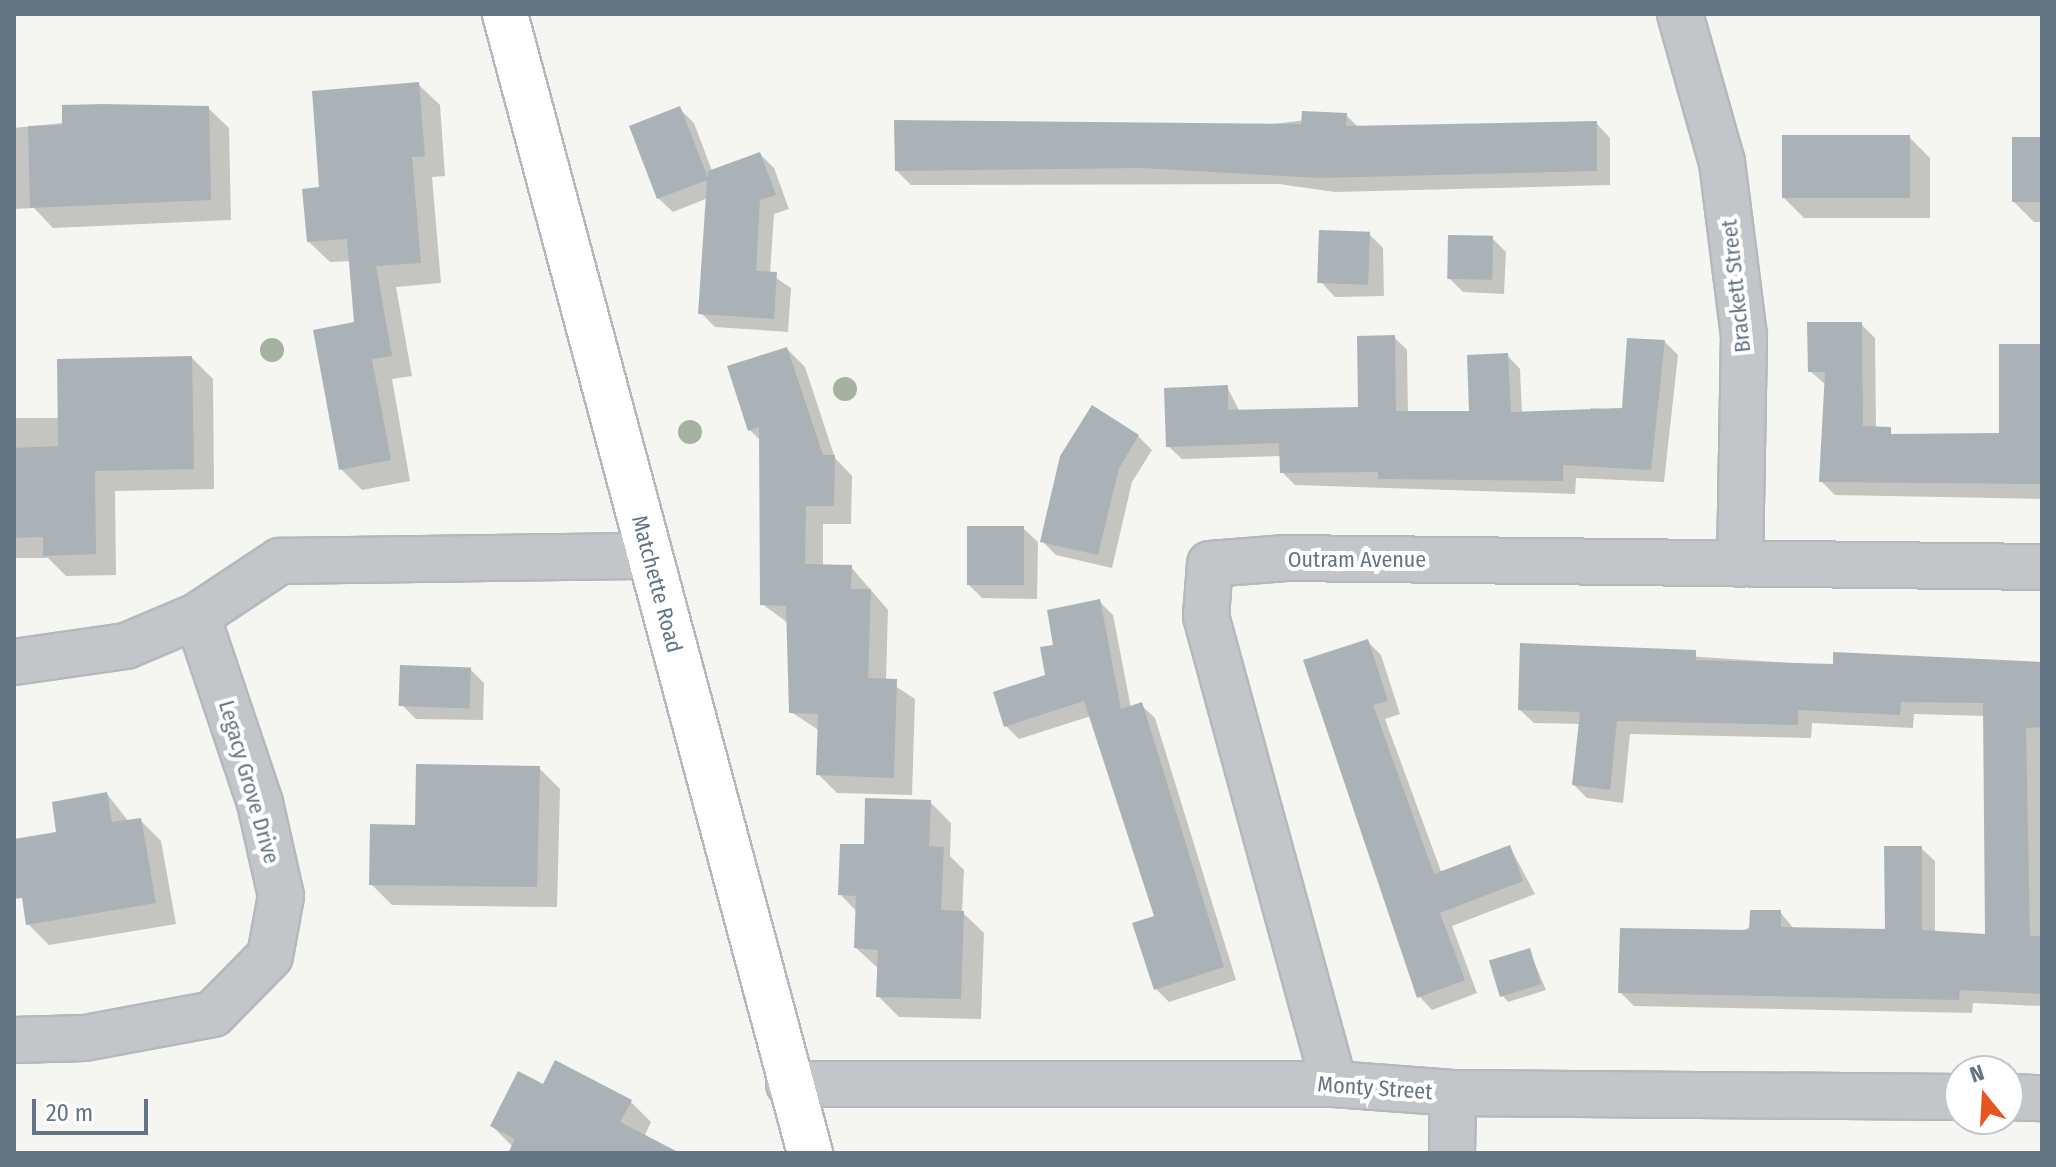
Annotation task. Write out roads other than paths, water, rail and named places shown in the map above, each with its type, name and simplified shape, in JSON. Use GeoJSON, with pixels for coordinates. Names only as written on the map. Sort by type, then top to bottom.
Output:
{"type":"FeatureCollection","features":[{"type":"Feature","properties":{"kind":"street","name":"Matchette Road"},"geometry":{"type":"LineString","coordinates":[[505,14],[789,1084],[810,1153]]}},
{"type":"Feature","properties":{"kind":"street","name":"Brackett Street"},"geometry":{"type":"LineString","coordinates":[[1680,14],[1722,162],[1744,335],[1740,564]]}},
{"type":"Feature","properties":{"kind":"street"},"geometry":{"type":"LineString","coordinates":[[14,662],[126,646],[197,616],[280,561],[649,556]]}},
{"type":"Feature","properties":{"kind":"street","name":"Outram Avenue"},"geometry":{"type":"LineString","coordinates":[[1334,1084],[1206,616],[1210,564],[1286,558],[2042,567]]}},
{"type":"Feature","properties":{"kind":"street","name":"Legacy Grove Drive"},"geometry":{"type":"LineString","coordinates":[[14,1040],[85,1038],[213,1014],[270,956],[281,896],[260,803],[197,616]]}},
{"type":"Feature","properties":{"kind":"street","name":"Monty Street"},"geometry":{"type":"LineString","coordinates":[[789,1084],[1334,1084],[1453,1093],[1944,1097]]}},
{"type":"Feature","properties":{"kind":"street"},"geometry":{"type":"LineString","coordinates":[[1452,1153],[1453,1093]]}}]}
